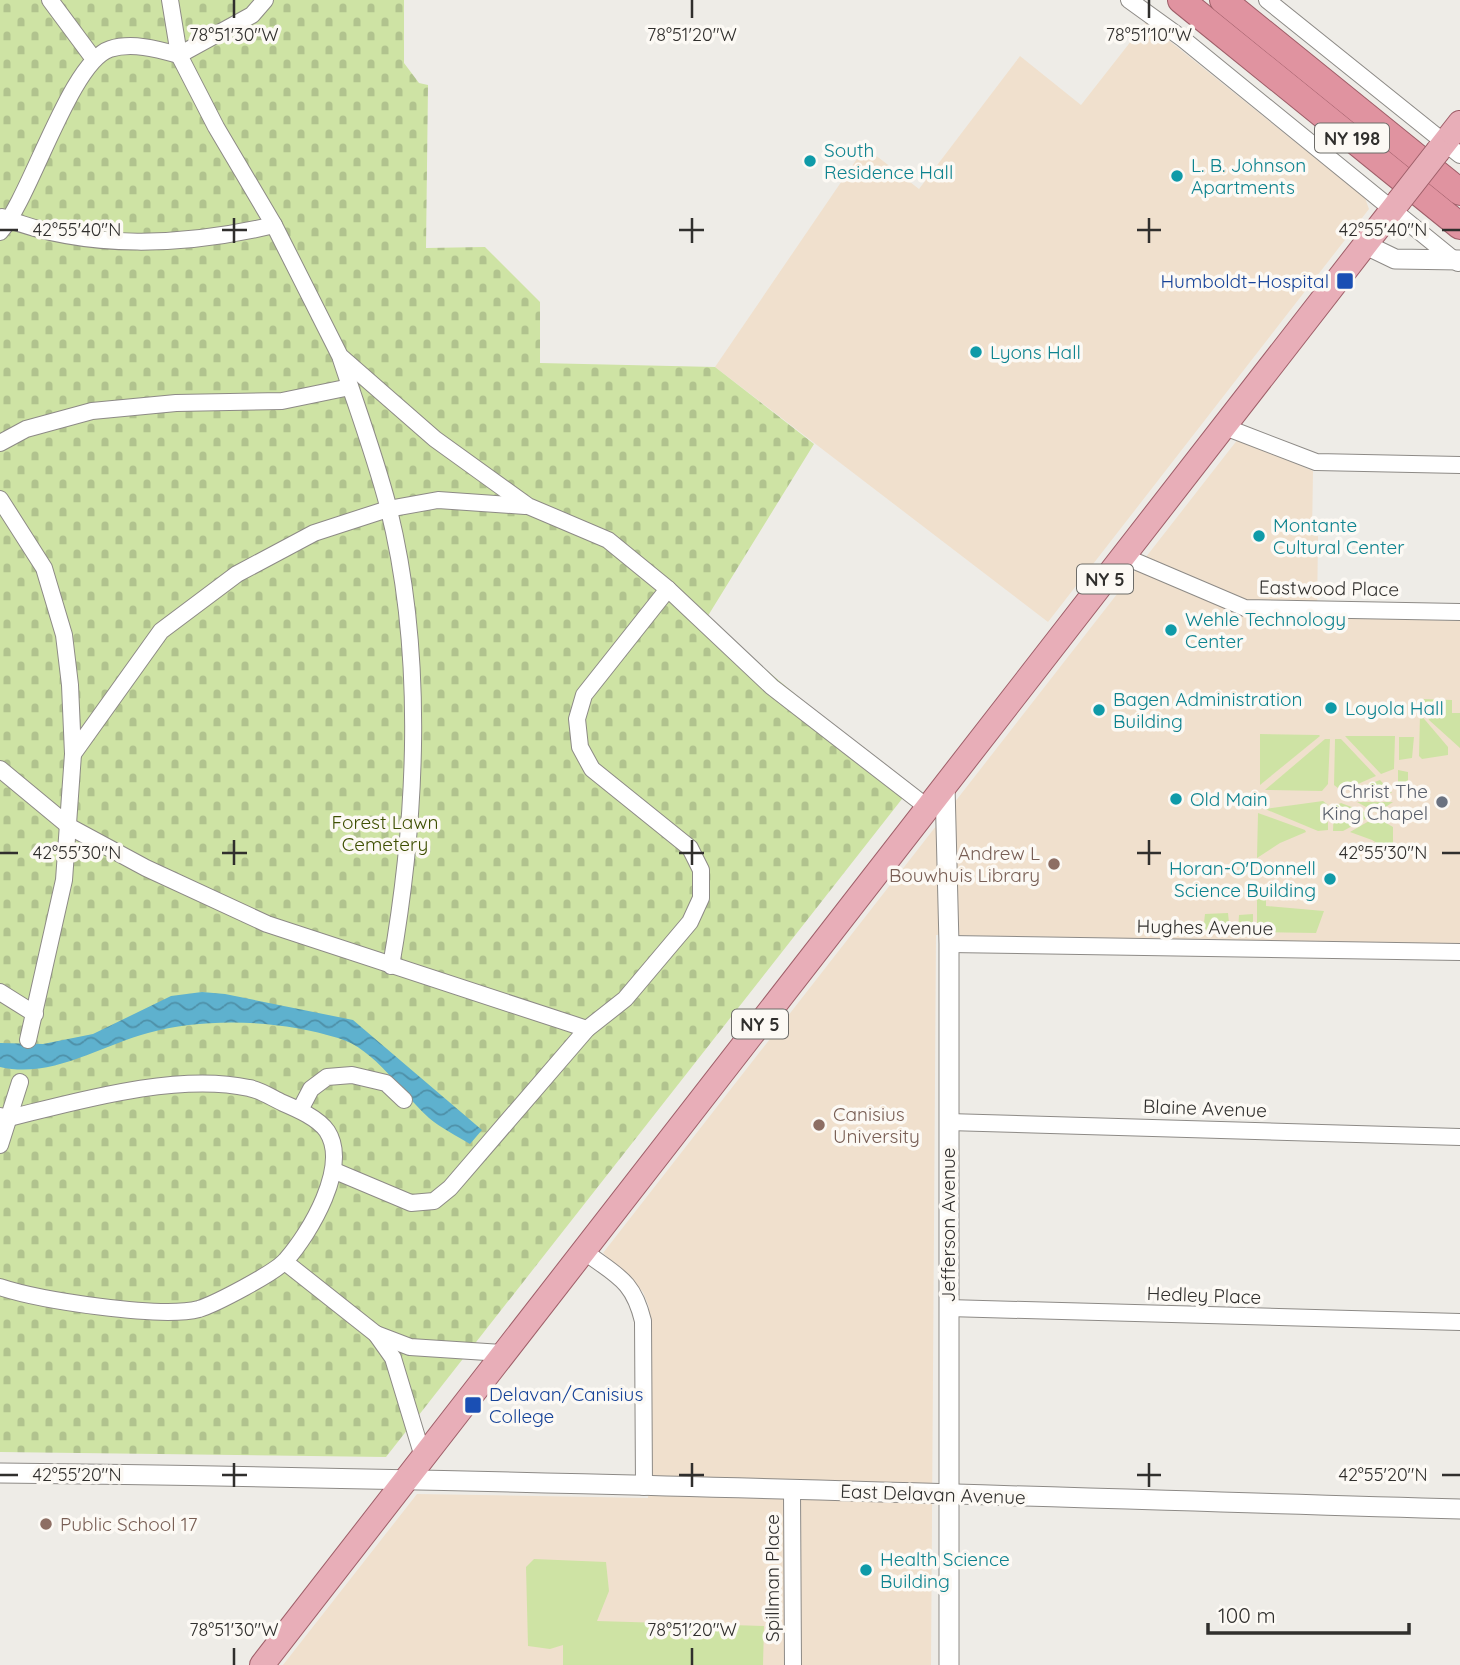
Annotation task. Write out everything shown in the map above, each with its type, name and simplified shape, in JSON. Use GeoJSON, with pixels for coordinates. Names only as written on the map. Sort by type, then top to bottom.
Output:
{"type":"FeatureCollection","features":[{"type":"Feature","properties":{"kind":"highway","name":"NY 198"},"geometry":{"type":"LineString","coordinates":[[1181,0],[1460,226]]}},
{"type":"Feature","properties":{"kind":"highway","name":"NY 198"},"geometry":{"type":"LineString","coordinates":[[1223,0],[1460,192]]}},
{"type":"Feature","properties":{"kind":"main road","name":"NY 5"},"geometry":{"type":"LineString","coordinates":[[262,1665],[1396,205],[1448,150],[1460,123]]}},
{"type":"Feature","properties":{"kind":"street"},"geometry":{"type":"LineString","coordinates":[[50,0],[93,58]]}},
{"type":"Feature","properties":{"kind":"street"},"geometry":{"type":"LineString","coordinates":[[170,0],[179,55],[274,225],[340,356],[388,509],[407,621],[414,761],[406,879],[391,966]]}},
{"type":"Feature","properties":{"kind":"street"},"geometry":{"type":"LineString","coordinates":[[265,0],[251,15],[179,55],[129,46],[108,49],[93,58],[3,222],[68,236],[146,242],[221,237],[274,225]]}},
{"type":"Feature","properties":{"kind":"street"},"geometry":{"type":"LineString","coordinates":[[1129,0],[1396,205],[1458,262]]}},
{"type":"Feature","properties":{"kind":"street"},"geometry":{"type":"LineString","coordinates":[[1267,0],[1448,150]]}},
{"type":"Feature","properties":{"kind":"street"},"geometry":{"type":"LineString","coordinates":[[1366,245],[1395,259],[1458,262]]}},
{"type":"Feature","properties":{"kind":"street"},"geometry":{"type":"LineString","coordinates":[[340,356],[435,439],[528,506],[608,540],[668,589],[772,687],[927,807]]}},
{"type":"Feature","properties":{"kind":"street"},"geometry":{"type":"LineString","coordinates":[[0,443],[26,429],[92,411],[176,403],[282,401],[350,387]]}},
{"type":"Feature","properties":{"kind":"street"},"geometry":{"type":"LineString","coordinates":[[1225,426],[1316,462],[1460,465]]}},
{"type":"Feature","properties":{"kind":"street"},"geometry":{"type":"LineString","coordinates":[[0,499],[44,568],[64,635],[73,754],[70,827],[64,880],[29,1040]]}},
{"type":"Feature","properties":{"kind":"street"},"geometry":{"type":"LineString","coordinates":[[73,754],[160,631],[237,574],[314,533],[388,509],[438,500],[528,506]]}},
{"type":"Feature","properties":{"kind":"street","name":"Eastwood Place"},"geometry":{"type":"LineString","coordinates":[[1123,556],[1245,608],[1460,612]]}},
{"type":"Feature","properties":{"kind":"street"},"geometry":{"type":"LineString","coordinates":[[335,1171],[411,1203],[434,1201],[462,1174],[587,1029],[625,999],[690,922],[701,898],[701,870],[690,848],[593,769],[580,747],[576,719],[584,695],[668,589]]}},
{"type":"Feature","properties":{"kind":"street"},"geometry":{"type":"LineString","coordinates":[[0,769],[70,827],[146,868],[267,924],[587,1029]]}},
{"type":"Feature","properties":{"kind":"street","name":"Jefferson Avenue"},"geometry":{"type":"LineString","coordinates":[[945,786],[948,944],[947,1494],[950,1665]]}},
{"type":"Feature","properties":{"kind":"street","name":"Hughes Avenue"},"geometry":{"type":"LineString","coordinates":[[948,944],[1460,952]]}},
{"type":"Feature","properties":{"kind":"street"},"geometry":{"type":"LineString","coordinates":[[0,992],[35,1014]]}},
{"type":"Feature","properties":{"kind":"street"},"geometry":{"type":"LineString","coordinates":[[300,1110],[311,1089],[327,1077],[352,1075],[386,1083],[404,1100]]}},
{"type":"Feature","properties":{"kind":"street"},"geometry":{"type":"LineString","coordinates":[[0,1145],[5,1117],[20,1082]]}},
{"type":"Feature","properties":{"kind":"street"},"geometry":{"type":"LineString","coordinates":[[0,1287],[30,1297],[162,1312],[199,1309],[285,1262],[309,1225],[335,1171],[335,1154],[327,1131],[300,1110],[251,1088],[225,1085],[163,1087],[94,1097],[5,1117]]}},
{"type":"Feature","properties":{"kind":"street","name":"Blaine Avenue"},"geometry":{"type":"LineString","coordinates":[[948,1122],[1460,1137]]}},
{"type":"Feature","properties":{"kind":"street"},"geometry":{"type":"LineString","coordinates":[[585,1252],[621,1277],[636,1295],[643,1321],[644,1488]]}},
{"type":"Feature","properties":{"kind":"street"},"geometry":{"type":"LineString","coordinates":[[285,1262],[376,1334],[393,1358],[423,1457]]}},
{"type":"Feature","properties":{"kind":"street","name":"Hedley Place"},"geometry":{"type":"LineString","coordinates":[[948,1308],[1460,1322]]}},
{"type":"Feature","properties":{"kind":"street"},"geometry":{"type":"LineString","coordinates":[[376,1334],[410,1347],[502,1353]]}},
{"type":"Feature","properties":{"kind":"street","name":"East Delavan Avenue"},"geometry":{"type":"LineString","coordinates":[[0,1473],[406,1479],[644,1488],[1460,1508]]}},
{"type":"Feature","properties":{"kind":"street","name":"Spillman Place"},"geometry":{"type":"LineString","coordinates":[[793,1491],[793,1665]]}},
{"type":"Feature","properties":{"kind":"shaded area"},"geometry":{"type":"Polygon","coordinates":[[[1146,22],[1365,198],[1369,209],[1048,622],[715,367],[865,147],[919,189],[1020,56],[1081,105],[1146,22]]]}},
{"type":"Feature","properties":{"kind":"shaded area","name":"Canisius University"},"geometry":{"type":"Polygon","coordinates":[[[1238,439],[1313,471],[1312,535],[1318,536],[1317,616],[1460,621],[1460,944],[936,935],[931,1665],[283,1665],[417,1494],[648,1498],[649,1307],[643,1292],[603,1253],[1238,439]]]}},
{"type":"Feature","properties":{"kind":"green space","name":"Forest Lawn Cemetery"},"geometry":{"type":"Polygon","coordinates":[[[0,0],[404,0],[404,63],[419,83],[428,85],[426,248],[485,247],[540,302],[540,363],[715,367],[814,444],[706,619],[909,790],[386,1457],[0,1452],[0,0]]]}},
{"type":"Feature","properties":{"kind":"green space"},"geometry":{"type":"Polygon","coordinates":[[[1421,699],[1452,700],[1452,713],[1460,713],[1460,748],[1429,720],[1421,699]]]}},
{"type":"Feature","properties":{"kind":"green space"},"geometry":{"type":"Polygon","coordinates":[[[1420,714],[1448,747],[1448,755],[1422,759],[1419,756],[1420,714]]]}},
{"type":"Feature","properties":{"kind":"green space"},"geometry":{"type":"Polygon","coordinates":[[[1260,734],[1319,735],[1320,736],[1260,785],[1260,734]]]}},
{"type":"Feature","properties":{"kind":"green space"},"geometry":{"type":"Polygon","coordinates":[[[1345,736],[1395,736],[1394,769],[1381,774],[1345,736]]]}},
{"type":"Feature","properties":{"kind":"green space"},"geometry":{"type":"Polygon","coordinates":[[[1399,737],[1414,737],[1412,758],[1399,760],[1399,737]]]}},
{"type":"Feature","properties":{"kind":"green space"},"geometry":{"type":"Polygon","coordinates":[[[1325,739],[1330,739],[1328,784],[1322,791],[1265,790],[1325,739]]]}},
{"type":"Feature","properties":{"kind":"green space"},"geometry":{"type":"Polygon","coordinates":[[[1335,739],[1341,739],[1376,776],[1342,791],[1334,785],[1335,739]]]}},
{"type":"Feature","properties":{"kind":"green space"},"geometry":{"type":"Polygon","coordinates":[[[1398,770],[1408,772],[1408,793],[1398,793],[1398,770]]]}},
{"type":"Feature","properties":{"kind":"green space"},"geometry":{"type":"Polygon","coordinates":[[[1380,780],[1392,793],[1356,791],[1356,789],[1380,780]]]}},
{"type":"Feature","properties":{"kind":"green space"},"geometry":{"type":"Polygon","coordinates":[[[1323,801],[1328,805],[1328,830],[1318,831],[1265,809],[1323,801]]]}},
{"type":"Feature","properties":{"kind":"green space"},"geometry":{"type":"Polygon","coordinates":[[[1357,802],[1393,802],[1377,813],[1357,802]]]}},
{"type":"Feature","properties":{"kind":"green space"},"geometry":{"type":"Polygon","coordinates":[[[1341,803],[1371,816],[1343,831],[1333,831],[1334,806],[1341,803]]]}},
{"type":"Feature","properties":{"kind":"green space"},"geometry":{"type":"Polygon","coordinates":[[[1258,813],[1306,832],[1280,843],[1257,858],[1258,813]]]}},
{"type":"Feature","properties":{"kind":"green space"},"geometry":{"type":"Polygon","coordinates":[[[1376,817],[1393,827],[1393,853],[1372,840],[1350,832],[1376,817]]]}},
{"type":"Feature","properties":{"kind":"green space"},"geometry":{"type":"Polygon","coordinates":[[[1257,890],[1266,890],[1266,906],[1324,911],[1316,933],[1257,932],[1257,890]]]}},
{"type":"Feature","properties":{"kind":"green space"},"geometry":{"type":"Polygon","coordinates":[[[1228,913],[1230,932],[1203,931],[1205,914],[1228,913]]]}},
{"type":"Feature","properties":{"kind":"green space"},"geometry":{"type":"Polygon","coordinates":[[[1253,914],[1253,932],[1238,932],[1239,915],[1253,914]]]}},
{"type":"Feature","properties":{"kind":"green space"},"geometry":{"type":"Polygon","coordinates":[[[534,1559],[606,1562],[609,1591],[597,1621],[764,1626],[763,1665],[563,1665],[563,1645],[550,1649],[528,1646],[526,1567],[534,1559]]]}},
{"type":"Feature","properties":{"kind":"water"},"geometry":{"type":"Polygon","coordinates":[[[202,992],[225,994],[353,1020],[482,1130],[470,1144],[429,1118],[376,1062],[352,1044],[292,1027],[243,1023],[194,1024],[148,1033],[57,1065],[19,1070],[0,1067],[0,1043],[43,1044],[93,1034],[171,996],[202,992]]]}},
{"type":"Feature","properties":{"kind":"place","name":"South Residence Hall"},"geometry":{"type":"Point","coordinates":[810,161]}},
{"type":"Feature","properties":{"kind":"place","name":"L. B. Johnson Apartments"},"geometry":{"type":"Point","coordinates":[1177,176]}},
{"type":"Feature","properties":{"kind":"place","name":"Humboldt–Hospital"},"geometry":{"type":"Point","coordinates":[1345,281]}},
{"type":"Feature","properties":{"kind":"place","name":"Lyons Hall"},"geometry":{"type":"Point","coordinates":[976,352]}},
{"type":"Feature","properties":{"kind":"place","name":"Montante Cultural Center"},"geometry":{"type":"Point","coordinates":[1259,536]}},
{"type":"Feature","properties":{"kind":"place","name":"Wehle Technology Center"},"geometry":{"type":"Point","coordinates":[1171,630]}},
{"type":"Feature","properties":{"kind":"place","name":"Loyola Hall"},"geometry":{"type":"Point","coordinates":[1331,708]}},
{"type":"Feature","properties":{"kind":"place","name":"Bagen Administration Building"},"geometry":{"type":"Point","coordinates":[1099,710]}},
{"type":"Feature","properties":{"kind":"place","name":"Old Main"},"geometry":{"type":"Point","coordinates":[1176,799]}},
{"type":"Feature","properties":{"kind":"place","name":"Christ The King Chapel"},"geometry":{"type":"Point","coordinates":[1442,802]}},
{"type":"Feature","properties":{"kind":"place","name":"Andrew L Bouwhuis Library"},"geometry":{"type":"Point","coordinates":[1054,864]}},
{"type":"Feature","properties":{"kind":"place","name":"Horan-O'Donnell Science Building"},"geometry":{"type":"Point","coordinates":[1330,879]}},
{"type":"Feature","properties":{"kind":"place","name":"Canisius University"},"geometry":{"type":"Point","coordinates":[819,1125]}},
{"type":"Feature","properties":{"kind":"place","name":"Delavan/Canisius College"},"geometry":{"type":"Point","coordinates":[473,1405]}},
{"type":"Feature","properties":{"kind":"place","name":"Public School 17"},"geometry":{"type":"Point","coordinates":[46,1524]}},
{"type":"Feature","properties":{"kind":"place","name":"Health Science Building"},"geometry":{"type":"Point","coordinates":[866,1570]}}]}
